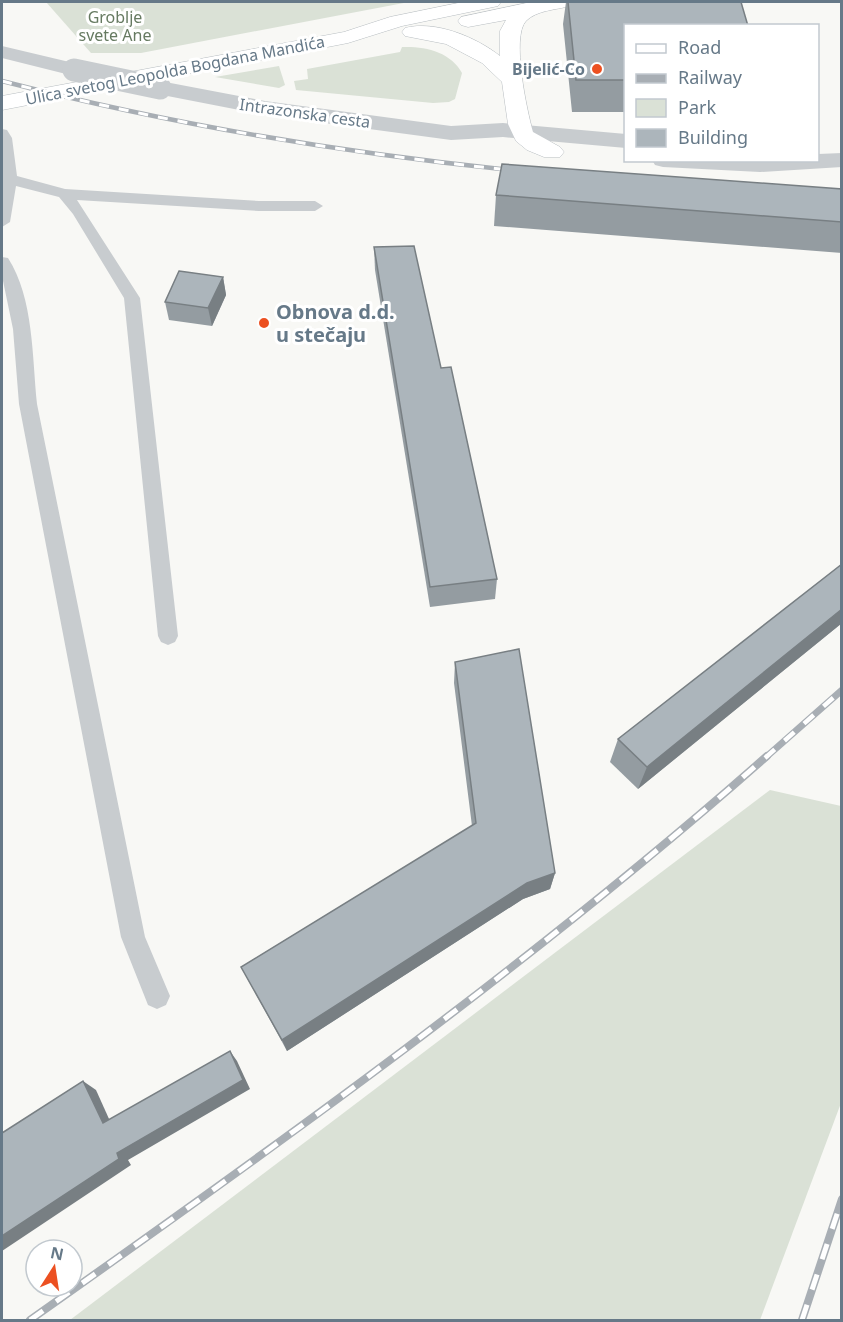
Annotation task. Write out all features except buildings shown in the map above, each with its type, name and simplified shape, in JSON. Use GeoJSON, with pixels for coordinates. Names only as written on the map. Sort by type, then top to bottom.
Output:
{"type":"FeatureCollection","features":[{"type":"Feature","properties":{"kind":"main road","name":"Ulica svetog Leopolda Bogdana Mandića"},"geometry":{"type":"LineString","coordinates":[[348,37],[397,21],[471,4],[491,2]]}},
{"type":"Feature","properties":{"kind":"main road","name":"Ulica svetog Leopolda Bogdana Mandića"},"geometry":{"type":"LineString","coordinates":[[2,103],[348,37],[412,32],[563,2]]}},
{"type":"Feature","properties":{"kind":"main road"},"geometry":{"type":"LineString","coordinates":[[531,8],[518,16],[511,31],[510,78],[521,132],[530,142],[552,152]]}},
{"type":"Feature","properties":{"kind":"main road"},"geometry":{"type":"LineString","coordinates":[[412,32],[440,35],[471,45],[492,58],[510,78]]}},
{"type":"Feature","properties":{"kind":"street","name":"Intrazonska cesta"},"geometry":{"type":"LineString","coordinates":[[2,52],[74,70],[276,110],[451,133],[521,132],[624,141]]}},
{"type":"Feature","properties":{"kind":"street","name":"Intrazonska cesta"},"geometry":{"type":"LineString","coordinates":[[451,133],[485,144],[624,158]]}},
{"type":"Feature","properties":{"kind":"street"},"geometry":{"type":"LineString","coordinates":[[702,162],[760,165],[790,162]]}},
{"type":"Feature","properties":{"kind":"lane"},"geometry":{"type":"LineString","coordinates":[[2,222],[10,179],[3,136]]}},
{"type":"Feature","properties":{"kind":"lane"},"geometry":{"type":"LineString","coordinates":[[10,179],[64,194],[259,206],[315,206]]}},
{"type":"Feature","properties":{"kind":"lane"},"geometry":{"type":"LineString","coordinates":[[64,194],[79,211],[132,298],[168,636]]}},
{"type":"Feature","properties":{"kind":"lane"},"geometry":{"type":"LineString","coordinates":[[2,262],[12,278],[28,404],[133,938],[157,996]]}},
{"type":"Feature","properties":{"kind":"green space","name":"Groblje svete Ane"},"geometry":{"type":"Polygon","coordinates":[[[46,2],[409,2],[141,53],[91,53],[46,2]]]}},
{"type":"Feature","properties":{"kind":"green space"},"geometry":{"type":"Polygon","coordinates":[[[402,47],[428,49],[451,60],[462,73],[455,99],[449,102],[433,103],[296,90],[294,81],[308,79],[307,69],[400,52],[402,47]]]}},
{"type":"Feature","properties":{"kind":"green space"},"geometry":{"type":"Polygon","coordinates":[[[279,66],[285,85],[279,88],[215,77],[279,66]]]}},
{"type":"Feature","properties":{"kind":"green space"},"geometry":{"type":"Polygon","coordinates":[[[770,790],[841,806],[841,1103],[760,1320],[70,1320],[770,790]]]}},
{"type":"Feature","properties":{"kind":"railway"},"geometry":{"type":"LineString","coordinates":[[2,81],[130,111],[259,136],[388,156],[519,171]]}},
{"type":"Feature","properties":{"kind":"railway"},"geometry":{"type":"LineString","coordinates":[[765,758],[842,690]]}},
{"type":"Feature","properties":{"kind":"railway"},"geometry":{"type":"LineString","coordinates":[[30,1320],[219,1186],[498,978],[679,832],[767,756]]}},
{"type":"Feature","properties":{"kind":"railway"},"geometry":{"type":"LineString","coordinates":[[802,1320],[842,1199]]}},
{"type":"Feature","properties":{"kind":"place","name":"Bijelić-Co"},"geometry":{"type":"Point","coordinates":[597,69]}},
{"type":"Feature","properties":{"kind":"place","name":"Obnova d.d. u stečaju"},"geometry":{"type":"Point","coordinates":[264,323]}}]}
